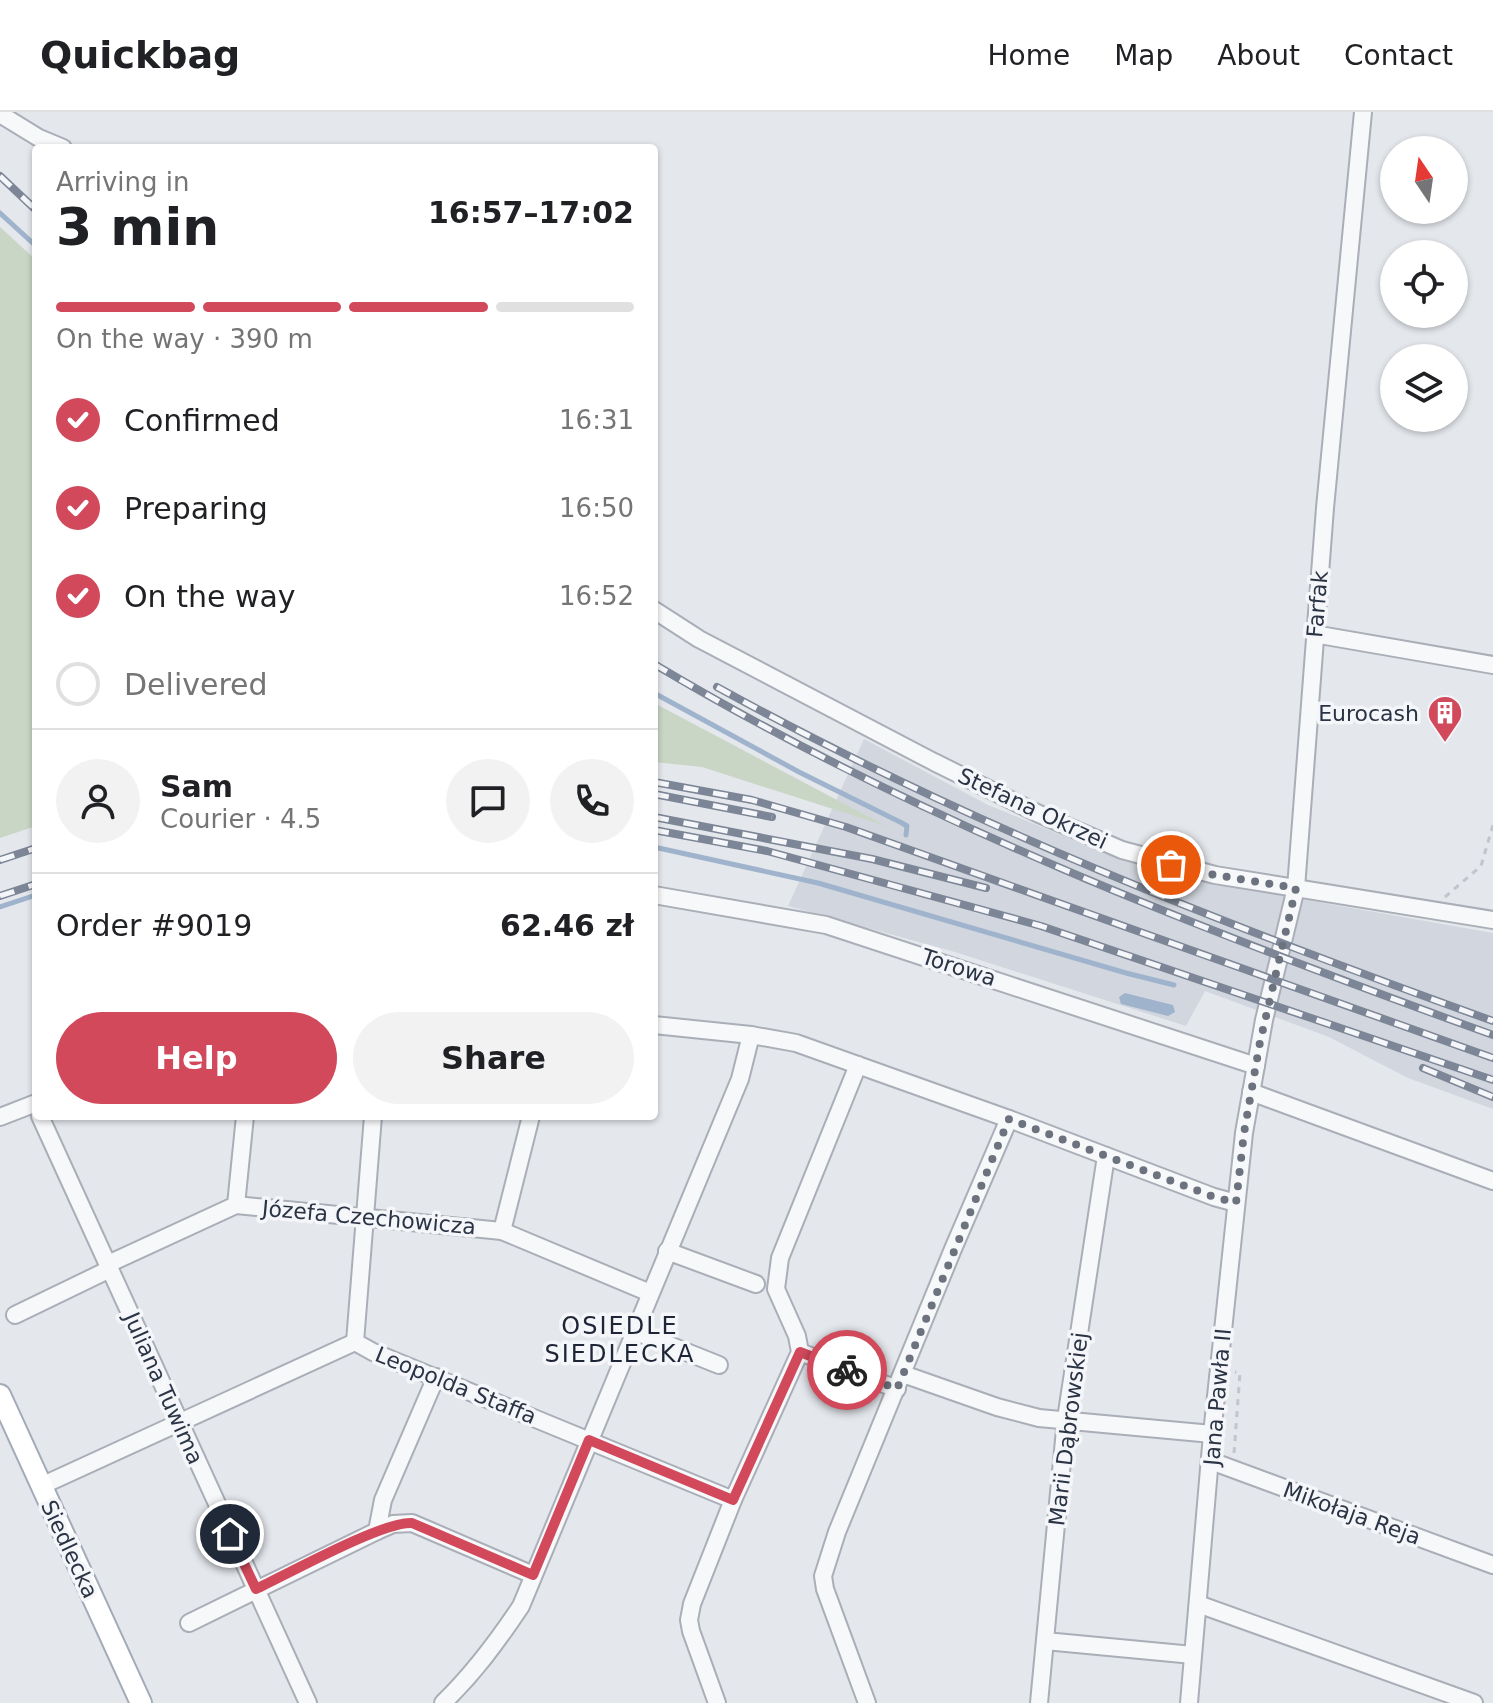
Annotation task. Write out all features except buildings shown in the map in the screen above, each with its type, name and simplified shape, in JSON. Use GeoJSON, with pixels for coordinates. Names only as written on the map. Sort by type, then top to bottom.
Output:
{"type":"FeatureCollection","features":[{"type":"Feature","properties":{"kind":"main road","name":"Siedlecka"},"geometry":{"type":"LineString","coordinates":[[0,1395],[141,1703]]}},
{"type":"Feature","properties":{"kind":"street","name":"Farfak"},"geometry":{"type":"LineString","coordinates":[[1251,1092],[1264,1020],[1296,888],[1314,634],[1363,113]]}},
{"type":"Feature","properties":{"kind":"street"},"geometry":{"type":"LineString","coordinates":[[0,114],[53,144]]}},
{"type":"Feature","properties":{"kind":"street","name":"Stefana Okrzei"},"geometry":{"type":"LineString","coordinates":[[658,613],[699,639],[1039,814],[1122,850],[1215,875],[1493,920]]}},
{"type":"Feature","properties":{"kind":"street"},"geometry":{"type":"LineString","coordinates":[[1314,634],[1493,665]]}},
{"type":"Feature","properties":{"kind":"street","name":"Torowa"},"geometry":{"type":"LineString","coordinates":[[658,896],[826,925],[1256,1066]]}},
{"type":"Feature","properties":{"kind":"street"},"geometry":{"type":"LineString","coordinates":[[658,1025],[796,1043],[1236,1203]]}},
{"type":"Feature","properties":{"kind":"street"},"geometry":{"type":"LineString","coordinates":[[443,1703],[493,1648],[521,1606],[740,1079],[751,1035]]}},
{"type":"Feature","properties":{"kind":"street"},"geometry":{"type":"LineString","coordinates":[[717,1703],[689,1620],[692,1604],[733,1500],[800,1352],[797,1336],[775,1283],[780,1258],[858,1065]]}},
{"type":"Feature","properties":{"kind":"street"},"geometry":{"type":"LineString","coordinates":[[1251,1092],[1493,1181]]}},
{"type":"Feature","properties":{"kind":"street","name":"Jana Pawła II"},"geometry":{"type":"LineString","coordinates":[[1189,1703],[1212,1434],[1251,1092]]}},
{"type":"Feature","properties":{"kind":"street"},"geometry":{"type":"LineString","coordinates":[[0,1117],[32,1108]]}},
{"type":"Feature","properties":{"kind":"street"},"geometry":{"type":"LineString","coordinates":[[867,1703],[829,1605],[823,1576],[837,1532],[1009,1119]]}},
{"type":"Feature","properties":{"kind":"street","name":"Juliana Tuwima"},"geometry":{"type":"LineString","coordinates":[[43,1120],[308,1703]]}},
{"type":"Feature","properties":{"kind":"street","name":"Józefa Czechowicza"},"geometry":{"type":"LineString","coordinates":[[236,1205],[245,1120]]}},
{"type":"Feature","properties":{"kind":"street","name":"Leopolda Staffa"},"geometry":{"type":"LineString","coordinates":[[373,1120],[355,1342],[733,1500]]}},
{"type":"Feature","properties":{"kind":"street"},"geometry":{"type":"LineString","coordinates":[[502,1231],[530,1120]]}},
{"type":"Feature","properties":{"kind":"street","name":"Marii Dąbrowskiej"},"geometry":{"type":"LineString","coordinates":[[1039,1703],[1066,1419],[1106,1156]]}},
{"type":"Feature","properties":{"kind":"street","name":"Józefa Czechowicza"},"geometry":{"type":"LineString","coordinates":[[15,1315],[236,1205],[502,1231],[650,1293]]}},
{"type":"Feature","properties":{"kind":"street"},"geometry":{"type":"LineString","coordinates":[[667,1251],[756,1284]]}},
{"type":"Feature","properties":{"kind":"street"},"geometry":{"type":"LineString","coordinates":[[634,1331],[719,1365]]}},
{"type":"Feature","properties":{"kind":"street"},"geometry":{"type":"LineString","coordinates":[[41,1486],[355,1342]]}},
{"type":"Feature","properties":{"kind":"street"},"geometry":{"type":"LineString","coordinates":[[800,1352],[1039,1418],[1212,1434]]}},
{"type":"Feature","properties":{"kind":"street"},"geometry":{"type":"LineString","coordinates":[[377,1531],[383,1500],[436,1377]]}},
{"type":"Feature","properties":{"kind":"street","name":"Mikołaja Reja"},"geometry":{"type":"LineString","coordinates":[[1211,1461],[1493,1565]]}},
{"type":"Feature","properties":{"kind":"street"},"geometry":{"type":"LineString","coordinates":[[189,1623],[393,1524],[412,1523],[533,1575]]}},
{"type":"Feature","properties":{"kind":"street"},"geometry":{"type":"LineString","coordinates":[[1198,1604],[1474,1703]]}},
{"type":"Feature","properties":{"kind":"street"},"geometry":{"type":"LineString","coordinates":[[1045,1641],[1193,1655]]}},
{"type":"Feature","properties":{"kind":"path"},"geometry":{"type":"LineString","coordinates":[[1438,911],[1445,897],[1481,866],[1493,825]]}},
{"type":"Feature","properties":{"kind":"shaded area"},"geometry":{"type":"Polygon","coordinates":[[[864,739],[988,805],[1124,861],[1217,884],[1493,933],[1493,1109],[1408,1078],[1329,1037],[1205,991],[1186,1026],[955,952],[788,906],[864,739]]]}},
{"type":"Feature","properties":{"kind":"green space"},"geometry":{"type":"Polygon","coordinates":[[[0,227],[32,256],[32,827],[0,838],[0,227]]]}},
{"type":"Feature","properties":{"kind":"green space"},"geometry":{"type":"Polygon","coordinates":[[[658,705],[886,826],[702,767],[658,762],[658,705]]]}},
{"type":"Feature","properties":{"kind":"water"},"geometry":{"type":"Polygon","coordinates":[[[1125,993],[1173,1005],[1175,1012],[1168,1016],[1121,1004],[1119,997],[1125,993]]]}},
{"type":"Feature","properties":{"kind":"waterway"},"geometry":{"type":"LineString","coordinates":[[0,213],[32,242]]}},
{"type":"Feature","properties":{"kind":"waterway"},"geometry":{"type":"LineString","coordinates":[[658,695],[799,772],[902,823],[907,826],[906,835]]}},
{"type":"Feature","properties":{"kind":"waterway"},"geometry":{"type":"LineString","coordinates":[[658,848],[818,883],[1174,985]]}},
{"type":"Feature","properties":{"kind":"waterway"},"geometry":{"type":"LineString","coordinates":[[0,907],[32,896]]}},
{"type":"Feature","properties":{"kind":"railway"},"geometry":{"type":"LineString","coordinates":[[0,176],[32,206]]}},
{"type":"Feature","properties":{"kind":"railway"},"geometry":{"type":"LineString","coordinates":[[658,666],[856,774],[1064,870],[1170,914],[1493,1035]]}},
{"type":"Feature","properties":{"kind":"railway"},"geometry":{"type":"LineString","coordinates":[[717,687],[905,784],[1098,870],[1294,948],[1493,1021]]}},
{"type":"Feature","properties":{"kind":"railway"},"geometry":{"type":"LineString","coordinates":[[658,783],[752,800],[846,827],[1493,1058]]}},
{"type":"Feature","properties":{"kind":"railway"},"geometry":{"type":"LineString","coordinates":[[658,795],[772,817]]}},
{"type":"Feature","properties":{"kind":"railway"},"geometry":{"type":"LineString","coordinates":[[658,818],[872,859],[986,888]]}},
{"type":"Feature","properties":{"kind":"railway"},"geometry":{"type":"LineString","coordinates":[[658,831],[767,851],[1041,926],[1493,1080]]}},
{"type":"Feature","properties":{"kind":"railway"},"geometry":{"type":"LineString","coordinates":[[0,860],[32,849]]}},
{"type":"Feature","properties":{"kind":"railway"},"geometry":{"type":"LineString","coordinates":[[0,896],[32,885]]}},
{"type":"Feature","properties":{"kind":"railway"},"geometry":{"type":"LineString","coordinates":[[1423,1068],[1493,1097]]}},
{"type":"Feature","properties":{"kind":"way so far"},"geometry":{"type":"LineString","coordinates":[[847,1370],[897,1389],[1009,1119],[1236,1203],[1244,1133],[1260,1042],[1296,888],[1171,865]]}},
{"type":"Feature","properties":{"kind":"place","name":"Eurocash"},"geometry":{"type":"Point","coordinates":[1445,744]}},
{"type":"Feature","properties":{"kind":"district","name":"OSIEDLE SIEDLECKA"},"geometry":{"type":"Point","coordinates":[620,1340]}},
{"type":"Feature","properties":{"kind":"route"},"geometry":{"type":"LineString","coordinates":[[230,1534],[256,1589],[377,1531],[403,1522],[412,1523],[533,1575],[589,1440],[733,1500],[800,1352],[847,1370]]}}]}
